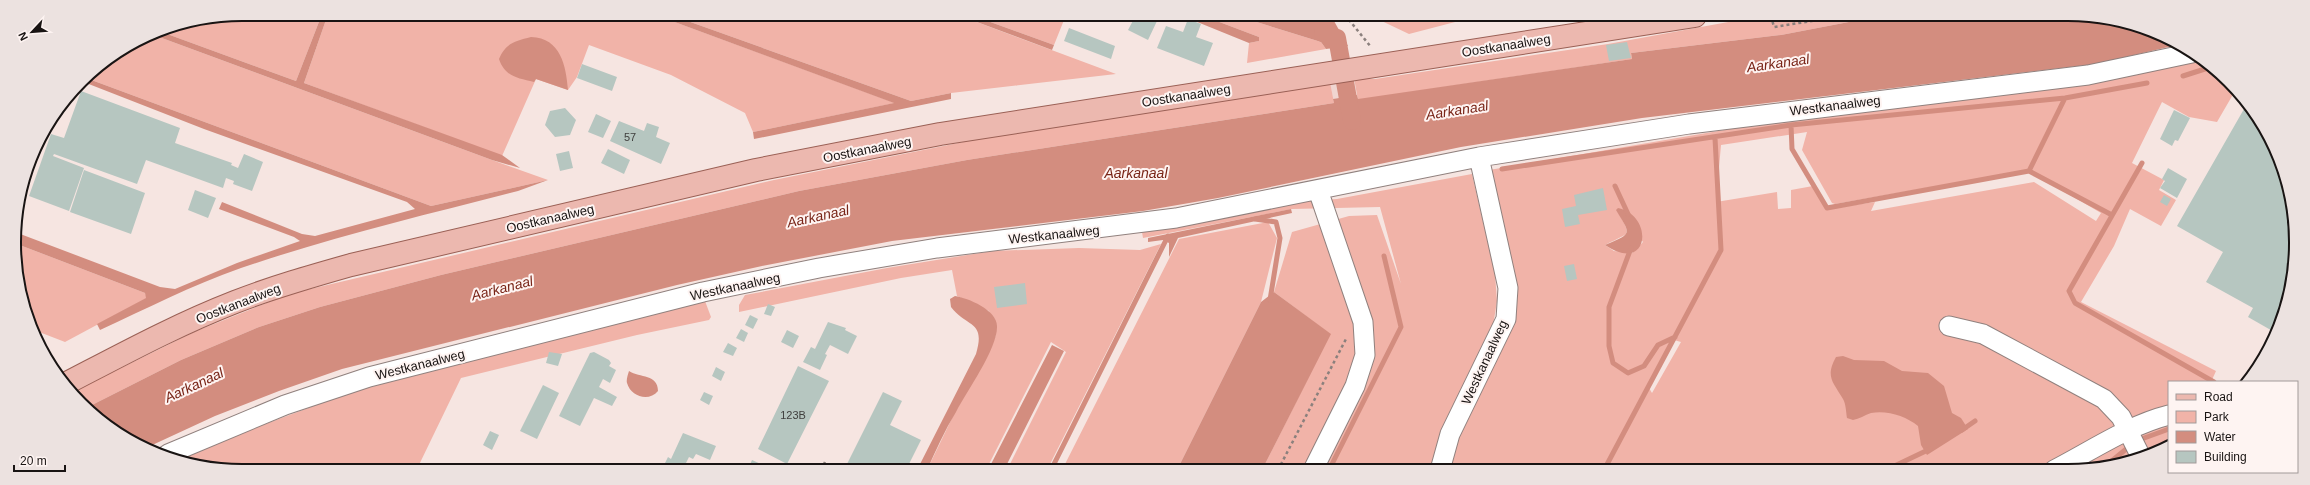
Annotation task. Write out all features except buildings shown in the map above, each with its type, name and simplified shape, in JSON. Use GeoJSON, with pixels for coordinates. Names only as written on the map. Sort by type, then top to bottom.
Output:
{"type":"FeatureCollection","features":[{"type":"Feature","properties":{"kind":"main road","name":"Oostkanaalweg"},"geometry":{"type":"LineString","coordinates":[[70,381],[134,348],[235,302],[290,282],[351,265],[756,170],[940,134],[1310,75],[1371,57],[1655,21]]}},
{"type":"Feature","properties":{"kind":"street","name":"Westkanaalweg"},"geometry":{"type":"LineString","coordinates":[[172,452],[285,405],[369,377],[709,291],[819,268],[937,248],[1176,218],[1479,158],[1689,124],[2088,75],[2185,55]]}},
{"type":"Feature","properties":{"kind":"street","name":"Westkanaalweg"},"geometry":{"type":"LineString","coordinates":[[1442,464],[1450,434],[1506,319],[1508,288],[1479,158]]}},
{"type":"Feature","properties":{"kind":"street"},"geometry":{"type":"LineString","coordinates":[[1316,464],[1357,380],[1365,355],[1362,319],[1318,190]]}},
{"type":"Feature","properties":{"kind":"street"},"geometry":{"type":"LineString","coordinates":[[1949,326],[1983,334],[2104,399],[2121,417],[2135,444]]}},
{"type":"Feature","properties":{"kind":"street"},"geometry":{"type":"LineString","coordinates":[[2073,464],[2135,444],[2157,418],[2168,415]]}},
{"type":"Feature","properties":{"kind":"path"},"geometry":{"type":"LineString","coordinates":[[1349,21],[1371,57]]}},
{"type":"Feature","properties":{"kind":"path"},"geometry":{"type":"LineString","coordinates":[[1772,21],[1774,27],[1812,21]]}},
{"type":"Feature","properties":{"kind":"path"},"geometry":{"type":"LineString","coordinates":[[1281,464],[1354,322],[1362,319]]}},
{"type":"Feature","properties":{"kind":"shaded area"},"geometry":{"type":"Polygon","coordinates":[[[1354,78],[1357,95],[1333,99],[1330,82],[1354,78]]]}},
{"type":"Feature","properties":{"kind":"green space"},"geometry":{"type":"Polygon","coordinates":[[[228,21],[319,21],[296,81],[168,34],[199,25],[228,21]]]}},
{"type":"Feature","properties":{"kind":"green space"},"geometry":{"type":"Polygon","coordinates":[[[326,21],[672,21],[895,103],[753,132],[745,113],[671,75],[589,45],[577,77],[568,90],[536,79],[502,156],[304,83],[326,21]]]}},
{"type":"Feature","properties":{"kind":"green space"},"geometry":{"type":"Polygon","coordinates":[[[688,21],[974,21],[1116,74],[951,93],[911,101],[688,21]]]}},
{"type":"Feature","properties":{"kind":"green space"},"geometry":{"type":"Polygon","coordinates":[[[988,21],[1064,21],[1054,45],[988,21]]]}},
{"type":"Feature","properties":{"kind":"green space"},"geometry":{"type":"Polygon","coordinates":[[[1217,21],[1253,21],[1321,42],[1326,49],[1247,63],[1249,43],[1259,41],[1259,37],[1217,21]]]}},
{"type":"Feature","properties":{"kind":"green space"},"geometry":{"type":"Polygon","coordinates":[[[1382,21],[1459,21],[1409,34],[1382,21]]]}},
{"type":"Feature","properties":{"kind":"green space"},"geometry":{"type":"Polygon","coordinates":[[[1734,21],[1854,21],[1781,35],[1631,53],[1632,59],[1358,100],[1354,78],[1375,79],[1608,44],[1734,21]]]}},
{"type":"Feature","properties":{"kind":"green space"},"geometry":{"type":"Polygon","coordinates":[[[160,37],[548,180],[431,206],[92,80],[119,58],[160,37]]]}},
{"type":"Feature","properties":{"kind":"green space"},"geometry":{"type":"Polygon","coordinates":[[[2196,62],[2214,76],[2233,95],[2217,122],[2189,117],[2162,102],[2132,163],[2164,180],[2159,190],[2176,200],[2161,226],[2130,209],[2114,246],[2081,302],[2216,371],[2211,381],[2168,381],[2168,439],[2139,452],[2111,460],[2082,464],[1447,464],[1512,316],[1489,170],[1801,117],[2079,86],[2196,62]],[[1807,132],[1721,145],[1716,202],[1777,192],[1778,209],[1791,208],[1791,190],[1813,186],[1826,209],[1875,202],[1871,211],[2034,182],[2096,221],[2101,213],[2029,171],[2032,168],[2028,170],[1835,204],[1832,203],[1802,150],[1807,132]],[[1617,210],[1627,230],[1626,233],[1605,245],[1614,251],[1632,253],[1643,242],[1617,210]],[[1674,340],[1649,388],[1652,393],[1681,342],[1674,340]]]}},
{"type":"Feature","properties":{"kind":"green space"},"geometry":{"type":"Polygon","coordinates":[[[1330,82],[1334,103],[967,160],[799,191],[441,275],[320,307],[259,327],[181,360],[92,405],[77,390],[194,332],[289,294],[774,180],[978,139],[1330,82]]]}},
{"type":"Feature","properties":{"kind":"green space"},"geometry":{"type":"Polygon","coordinates":[[[1472,174],[1495,274],[1497,301],[1493,326],[1437,464],[1265,464],[1330,334],[1274,292],[1292,232],[1349,216],[1377,215],[1401,284],[1380,207],[1292,209],[1143,238],[1142,232],[1290,202],[1337,199],[1472,174]]]}},
{"type":"Feature","properties":{"kind":"green space"},"geometry":{"type":"Polygon","coordinates":[[[1268,222],[1277,238],[1261,302],[1180,464],[1065,464],[1179,239],[1268,222]]]}},
{"type":"Feature","properties":{"kind":"green space"},"geometry":{"type":"Polygon","coordinates":[[[1161,244],[1050,464],[1010,464],[1066,352],[1051,342],[989,464],[930,464],[955,412],[988,354],[996,335],[989,311],[957,296],[952,270],[901,278],[739,312],[739,305],[745,295],[887,268],[992,251],[1079,248],[1140,250],[1161,244]]]}},
{"type":"Feature","properties":{"kind":"green space"},"geometry":{"type":"Polygon","coordinates":[[[21,246],[145,293],[147,298],[65,342],[41,333],[38,327],[25,286],[21,246]]]}},
{"type":"Feature","properties":{"kind":"green space"},"geometry":{"type":"Polygon","coordinates":[[[705,301],[711,317],[709,320],[637,335],[461,378],[419,464],[228,464],[199,460],[187,457],[236,435],[351,392],[705,301]]]}},
{"type":"Feature","properties":{"kind":"water"},"geometry":{"type":"Polygon","coordinates":[[[319,21],[326,21],[304,83],[502,155],[520,168],[492,160],[160,37],[168,34],[296,81],[319,21]]]}},
{"type":"Feature","properties":{"kind":"water"},"geometry":{"type":"Polygon","coordinates":[[[672,21],[688,21],[911,101],[951,93],[951,99],[754,139],[753,132],[894,103],[672,21]]]}},
{"type":"Feature","properties":{"kind":"water"},"geometry":{"type":"Polygon","coordinates":[[[974,21],[988,21],[1054,45],[1052,50],[974,21]]]}},
{"type":"Feature","properties":{"kind":"water"},"geometry":{"type":"Polygon","coordinates":[[[1195,21],[1217,21],[1259,37],[1259,41],[1249,43],[1195,21]]]}},
{"type":"Feature","properties":{"kind":"water"},"geometry":{"type":"Polygon","coordinates":[[[1253,21],[1334,21],[1348,46],[1326,49],[1321,42],[1253,21]]]}},
{"type":"Feature","properties":{"kind":"water","name":"Aarkanaal"},"geometry":{"type":"Polygon","coordinates":[[[1854,21],[2082,21],[2111,25],[2139,33],[2170,47],[2096,64],[1642,118],[1461,147],[1218,198],[1143,211],[892,241],[762,266],[677,285],[342,369],[279,391],[215,416],[153,445],[119,427],[92,405],[181,360],[259,327],[320,307],[441,275],[799,191],[967,160],[1334,103],[1333,99],[1357,95],[1358,99],[1632,59],[1631,53],[1781,35],[1854,21]]]}},
{"type":"Feature","properties":{"kind":"water"},"geometry":{"type":"Polygon","coordinates":[[[531,37],[549,42],[560,55],[566,72],[568,90],[536,79],[534,82],[517,78],[505,70],[499,59],[505,49],[516,42],[531,37]]]}},
{"type":"Feature","properties":{"kind":"water"},"geometry":{"type":"Polygon","coordinates":[[[92,80],[431,206],[548,180],[518,191],[344,236],[241,268],[187,290],[100,330],[97,324],[146,298],[145,293],[21,246],[21,234],[160,287],[175,289],[237,263],[300,241],[294,237],[219,209],[222,202],[302,234],[315,236],[415,209],[407,202],[204,129],[88,84],[92,80]]]}},
{"type":"Feature","properties":{"kind":"water"},"geometry":{"type":"Polygon","coordinates":[[[1618,208],[1630,213],[1638,221],[1642,231],[1642,241],[1638,249],[1631,253],[1620,252],[1605,245],[1621,238],[1627,232],[1625,224],[1616,210],[1618,208]]]}},
{"type":"Feature","properties":{"kind":"water"},"geometry":{"type":"Polygon","coordinates":[[[1291,209],[1292,213],[1178,238],[1169,257],[1169,243],[1163,240],[1148,242],[1148,238],[1291,209]]]}},
{"type":"Feature","properties":{"kind":"water"},"geometry":{"type":"Polygon","coordinates":[[[1274,292],[1331,334],[1265,464],[1180,464],[1261,302],[1274,292]]]}},
{"type":"Feature","properties":{"kind":"water"},"geometry":{"type":"Polygon","coordinates":[[[955,296],[967,299],[987,310],[996,320],[996,335],[993,346],[948,426],[930,464],[920,464],[976,354],[978,343],[979,335],[977,330],[957,314],[951,307],[950,299],[955,296]]]}},
{"type":"Feature","properties":{"kind":"water"},"geometry":{"type":"Polygon","coordinates":[[[1052,345],[1064,351],[1007,464],[991,464],[1052,345]]]}},
{"type":"Feature","properties":{"kind":"water"},"geometry":{"type":"Polygon","coordinates":[[[1843,356],[1854,360],[1884,361],[1902,371],[1928,373],[1944,386],[1952,413],[1961,418],[1968,429],[1927,455],[1921,445],[1918,426],[1908,419],[1883,412],[1871,413],[1853,420],[1847,418],[1844,401],[1833,384],[1831,375],[1831,370],[1836,357],[1843,356]]]}},
{"type":"Feature","properties":{"kind":"water"},"geometry":{"type":"Polygon","coordinates":[[[629,371],[652,379],[657,386],[658,391],[645,397],[636,395],[629,388],[627,383],[629,371]]]}},
{"type":"Feature","properties":{"kind":"waterway"},"geometry":{"type":"LineString","coordinates":[[1323,33],[1337,38],[1352,121]]}},
{"type":"Feature","properties":{"kind":"waterway"},"geometry":{"type":"LineString","coordinates":[[2183,76],[2205,69]]}},
{"type":"Feature","properties":{"kind":"waterway"},"geometry":{"type":"LineString","coordinates":[[2112,215],[2029,171],[1827,208],[1792,149],[1791,125],[2065,98],[2147,83]]}},
{"type":"Feature","properties":{"kind":"waterway"},"geometry":{"type":"LineString","coordinates":[[2029,171],[2065,98]]}},
{"type":"Feature","properties":{"kind":"waterway"},"geometry":{"type":"LineString","coordinates":[[1502,169],[1791,125]]}},
{"type":"Feature","properties":{"kind":"waterway"},"geometry":{"type":"LineString","coordinates":[[1607,464],[1721,250],[1715,138]]}},
{"type":"Feature","properties":{"kind":"waterway"},"geometry":{"type":"LineString","coordinates":[[2142,163],[2069,291],[2075,303],[2212,381]]}},
{"type":"Feature","properties":{"kind":"waterway"},"geometry":{"type":"LineString","coordinates":[[1615,186],[1628,214]]}},
{"type":"Feature","properties":{"kind":"waterway"},"geometry":{"type":"LineString","coordinates":[[1255,219],[1276,222],[1280,238],[1270,300]]}},
{"type":"Feature","properties":{"kind":"waterway"},"geometry":{"type":"LineString","coordinates":[[1054,464],[1168,236]]}},
{"type":"Feature","properties":{"kind":"waterway"},"geometry":{"type":"LineString","coordinates":[[1631,248],[1609,307],[1609,346],[1613,363],[1628,373],[1644,366],[1658,345],[1675,337]]}},
{"type":"Feature","properties":{"kind":"waterway"},"geometry":{"type":"LineString","coordinates":[[1332,464],[1401,327],[1384,256]]}},
{"type":"Feature","properties":{"kind":"waterway"},"geometry":{"type":"LineString","coordinates":[[1962,430],[1975,421]]}},
{"type":"Feature","properties":{"kind":"waterway"},"geometry":{"type":"LineString","coordinates":[[2114,459],[2136,441],[2168,429]]}},
{"type":"Feature","properties":{"kind":"waterway"},"geometry":{"type":"LineString","coordinates":[[1899,464],[1930,449]]}}]}
